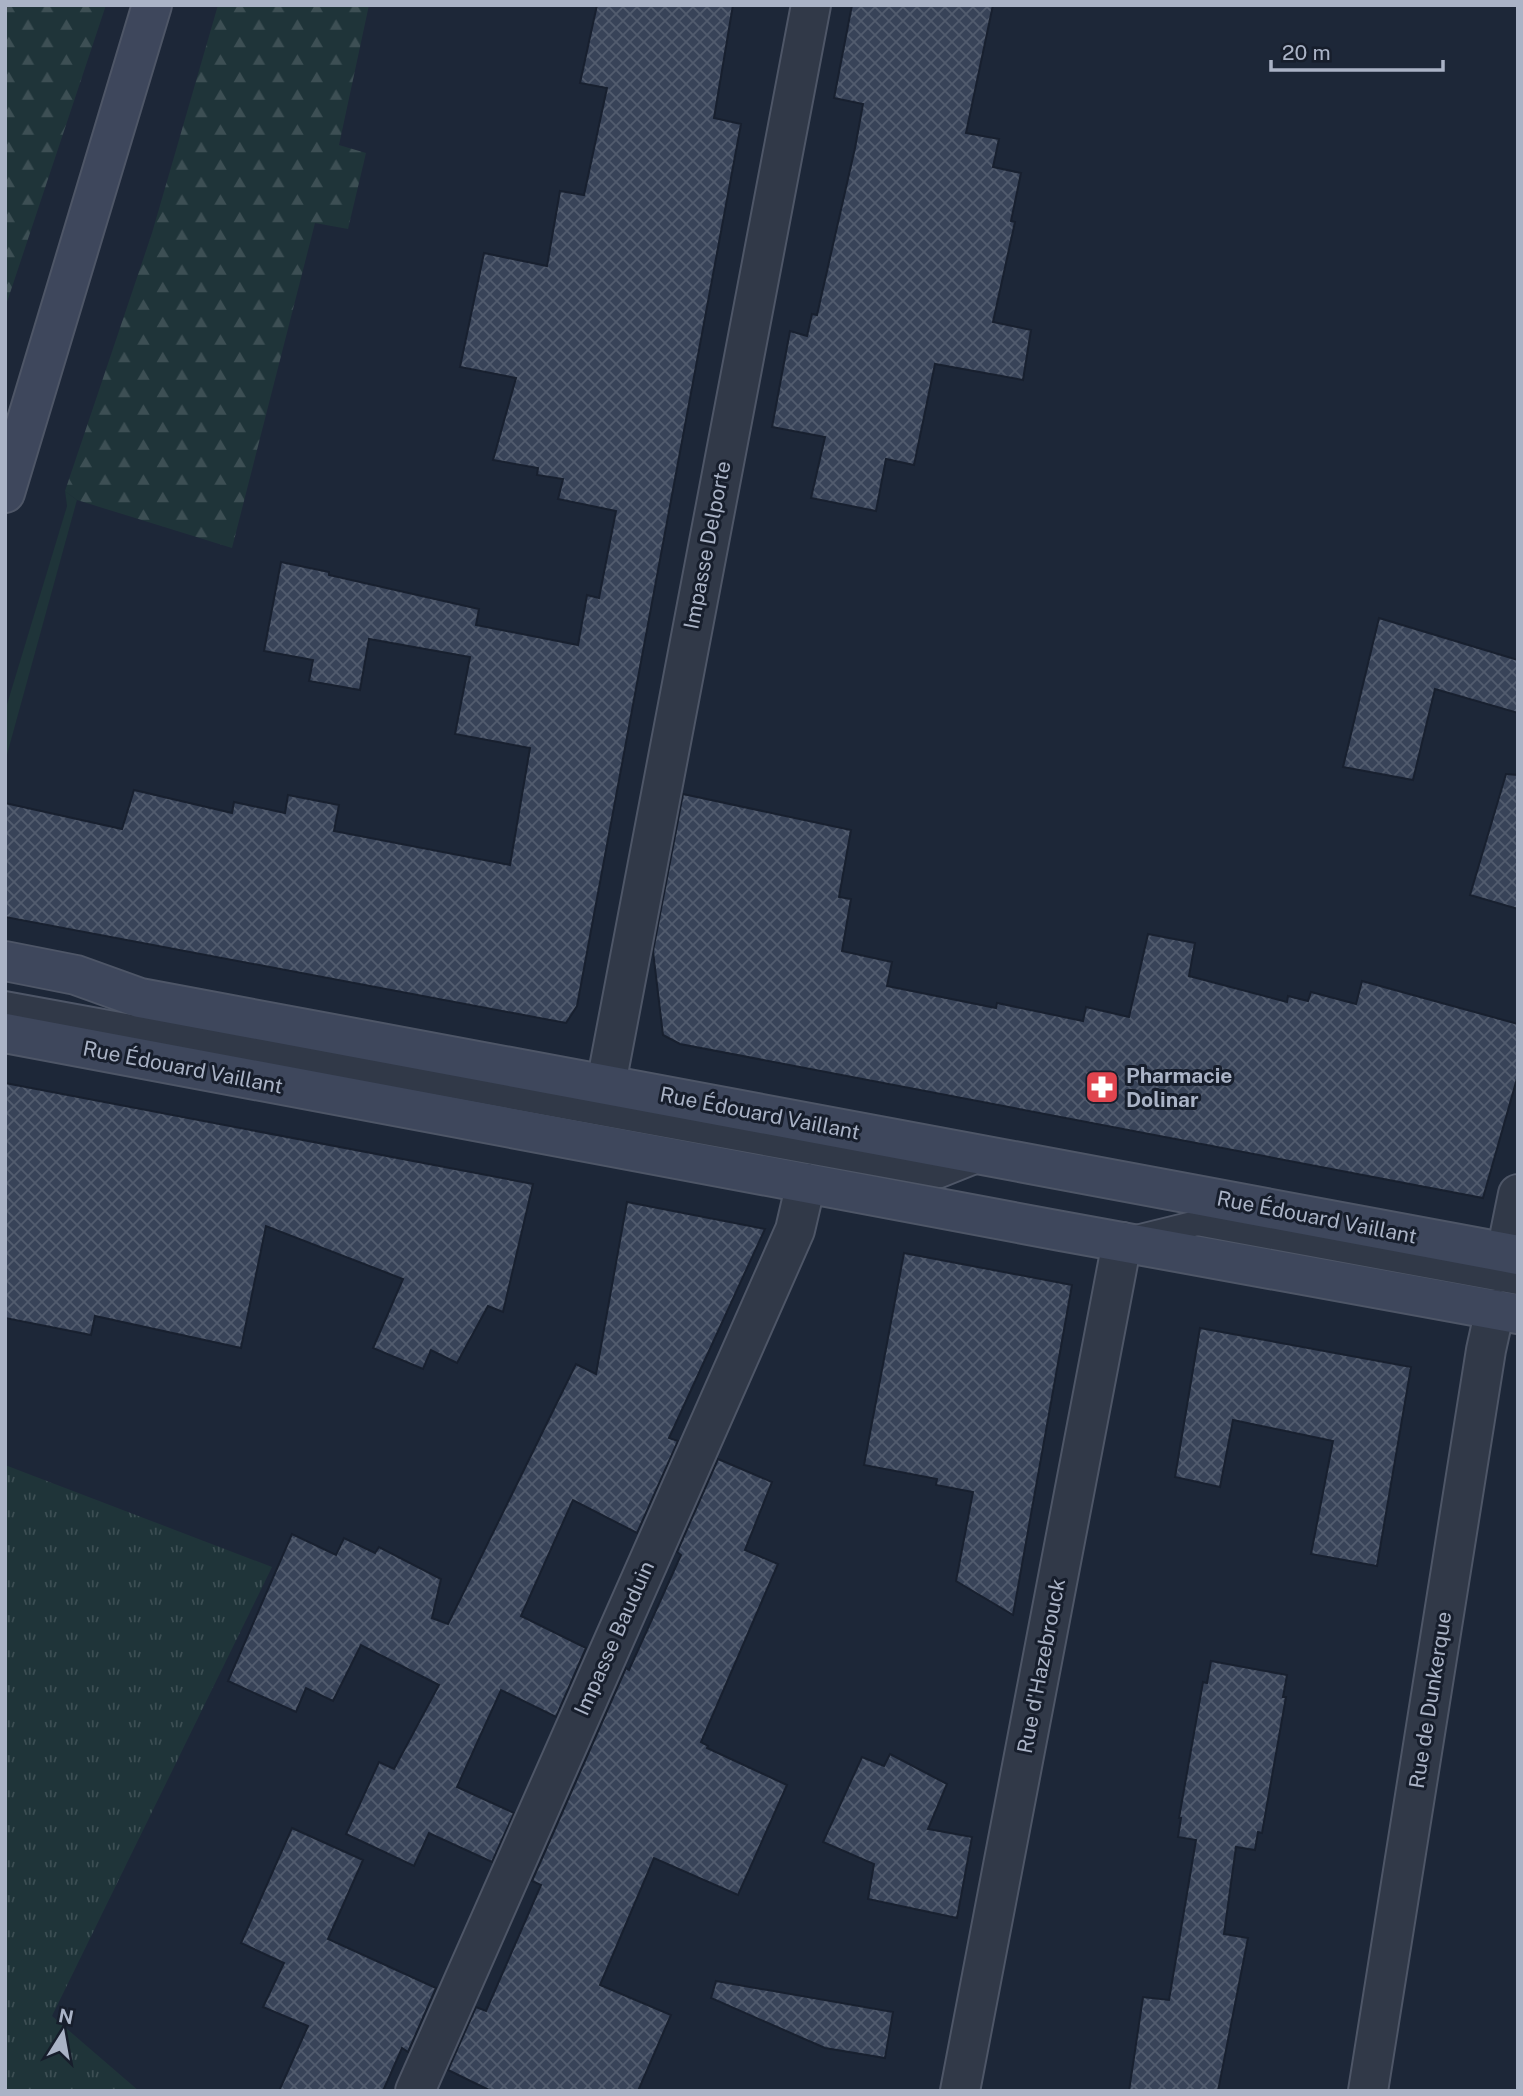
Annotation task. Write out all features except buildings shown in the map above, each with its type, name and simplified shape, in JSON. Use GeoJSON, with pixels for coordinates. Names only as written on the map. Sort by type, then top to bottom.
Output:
{"type":"FeatureCollection","features":[{"type":"Feature","properties":{"kind":"main road"},"geometry":{"type":"LineString","coordinates":[[5,493],[152,5]]}},
{"type":"Feature","properties":{"kind":"main road","name":"Rue Édouard Vaillant"},"geometry":{"type":"LineString","coordinates":[[5,961],[76,975],[140,998],[989,1156],[1511,1283]]}},
{"type":"Feature","properties":{"kind":"main road","name":"Rue Édouard Vaillant"},"geometry":{"type":"LineString","coordinates":[[5,1033],[1122,1242],[1511,1283]]}},
{"type":"Feature","properties":{"kind":"street","name":"Impasse Delporte"},"geometry":{"type":"LineString","coordinates":[[606,1084],[811,5]]}},
{"type":"Feature","properties":{"kind":"street","name":"Impasse Bauduin"},"geometry":{"type":"LineString","coordinates":[[415,2091],[795,1230],[806,1183]]}},
{"type":"Feature","properties":{"kind":"street","name":"Rue de Dunkerque"},"geometry":{"type":"LineString","coordinates":[[1368,2091],[1486,1350],[1511,1283],[1518,1195]]}},
{"type":"Feature","properties":{"kind":"street","name":"Rue d'Hazebrouck"},"geometry":{"type":"LineString","coordinates":[[960,2091],[1122,1242]]}},
{"type":"Feature","properties":{"kind":"lane"},"geometry":{"type":"LineString","coordinates":[[5,1004],[940,1175],[989,1156]]}},
{"type":"Feature","properties":{"kind":"green space"},"geometry":{"type":"Polygon","coordinates":[[[5,5],[106,5],[5,308],[5,5]]]}},
{"type":"Feature","properties":{"kind":"green space"},"geometry":{"type":"Polygon","coordinates":[[[218,5],[369,5],[339,145],[366,153],[348,229],[315,223],[232,548],[77,500],[65,491],[152,233],[218,5]]]}},
{"type":"Feature","properties":{"kind":"green space"},"geometry":{"type":"Polygon","coordinates":[[[65,491],[77,500],[5,762],[5,711],[67,506],[65,491]]]}},
{"type":"Feature","properties":{"kind":"green space"},"geometry":{"type":"Polygon","coordinates":[[[5,1465],[272,1567],[52,2016],[139,2091],[5,2091],[5,1465]]]}},
{"type":"Feature","properties":{"kind":"place","name":"Pharmacie Dolinar"},"geometry":{"type":"Point","coordinates":[1102,1087]}}]}
